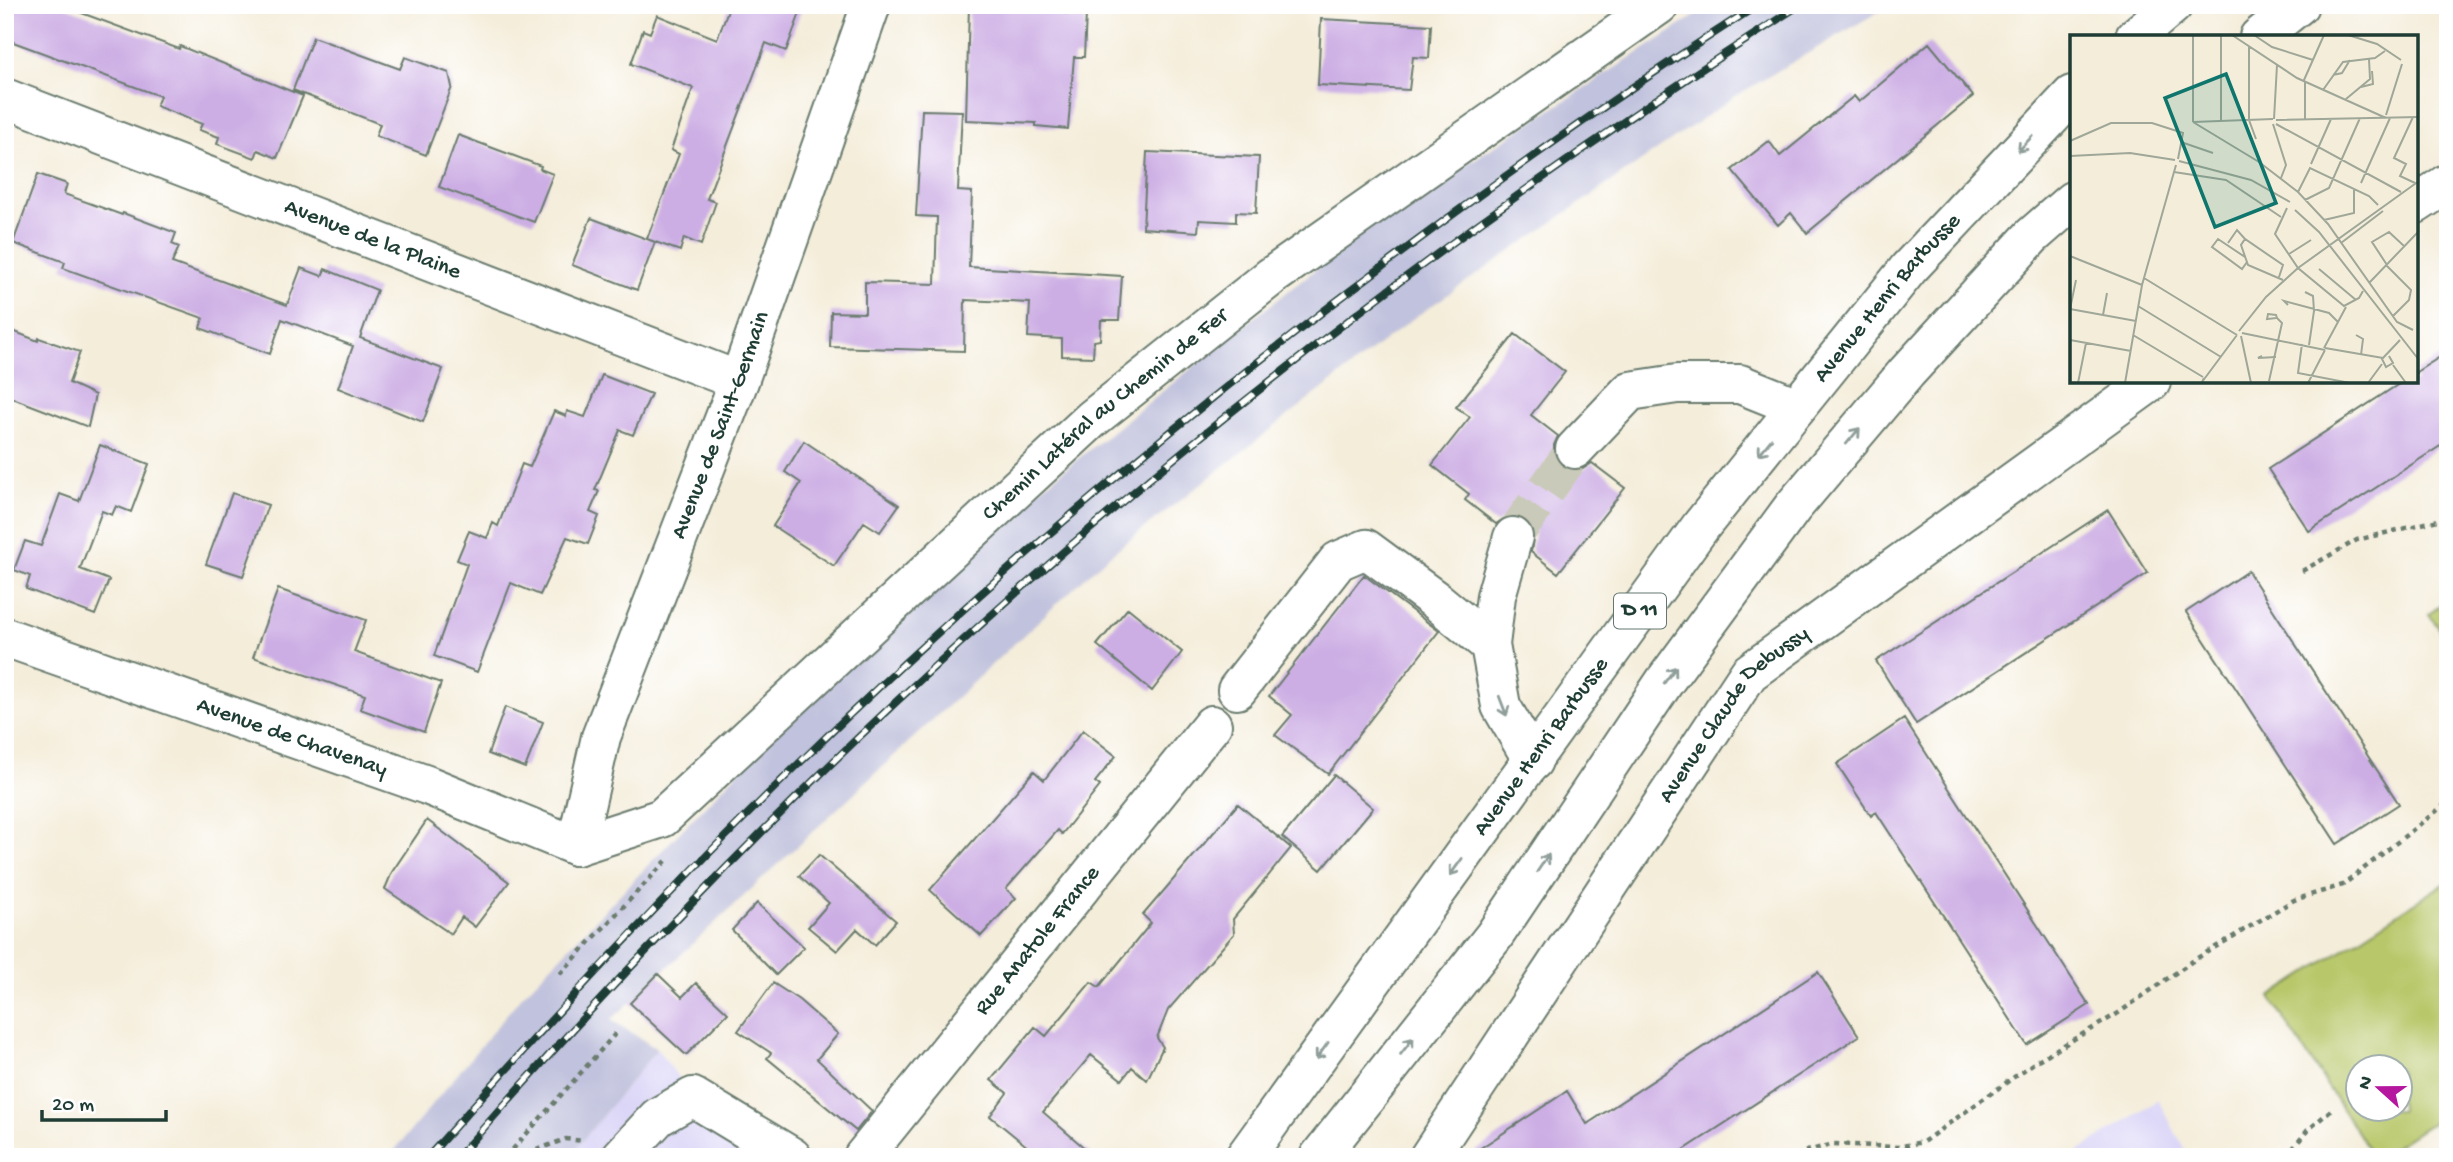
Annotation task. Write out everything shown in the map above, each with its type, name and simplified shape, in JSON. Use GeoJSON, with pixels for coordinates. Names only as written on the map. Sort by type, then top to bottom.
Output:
{"type":"FeatureCollection","features":[{"type":"Feature","properties":{"kind":"street","name":"Avenue de Saint-Germain"},"geometry":{"type":"LineString","coordinates":[[576,846],[601,737],[739,380],[871,5]]}},
{"type":"Feature","properties":{"kind":"street","name":"Chemin Latéral au Chemin de Fer"},"geometry":{"type":"LineString","coordinates":[[576,846],[662,818],[1092,419],[1272,276],[1659,5]]}},
{"type":"Feature","properties":{"kind":"street"},"geometry":{"type":"LineString","coordinates":[[2138,35],[2173,5]]}},
{"type":"Feature","properties":{"kind":"street"},"geometry":{"type":"LineString","coordinates":[[2262,35],[2299,5]]}},
{"type":"Feature","properties":{"kind":"street","name":"Avenue Henri Barbusse"},"geometry":{"type":"LineString","coordinates":[[1245,1157],[1701,526],[1909,268],[2070,95]]}},
{"type":"Feature","properties":{"kind":"street","name":"Avenue de la Plaine"},"geometry":{"type":"LineString","coordinates":[[5,98],[739,380]]}},
{"type":"Feature","properties":{"kind":"street"},"geometry":{"type":"LineString","coordinates":[[2418,203],[2448,183]]}},
{"type":"Feature","properties":{"kind":"street","name":"D 11"},"geometry":{"type":"LineString","coordinates":[[1319,1157],[1494,936],[1665,681],[1793,507],[1907,372],[2032,236],[2070,202]]}},
{"type":"Feature","properties":{"kind":"street","name":"Avenue Claude Debussy"},"geometry":{"type":"LineString","coordinates":[[1429,1157],[1749,673],[2150,383]]}},
{"type":"Feature","properties":{"kind":"street"},"geometry":{"type":"LineString","coordinates":[[1575,449],[1630,391],[1678,384],[1740,384],[1797,407]]}},
{"type":"Feature","properties":{"kind":"street"},"geometry":{"type":"LineString","coordinates":[[1513,537],[1496,596],[1490,645],[1502,706],[1533,761]]}},
{"type":"Feature","properties":{"kind":"street"},"geometry":{"type":"LineString","coordinates":[[1237,690],[1338,561],[1366,549],[1438,602],[1490,645]]}},
{"type":"Feature","properties":{"kind":"street","name":"Avenue de Chavenay"},"geometry":{"type":"LineString","coordinates":[[5,636],[427,785],[576,846]]}},
{"type":"Feature","properties":{"kind":"street","name":"Rue Anatole France"},"geometry":{"type":"LineString","coordinates":[[863,1157],[1212,726]]}},
{"type":"Feature","properties":{"kind":"street"},"geometry":{"type":"LineString","coordinates":[[621,1157],[658,1117],[693,1097],[792,1157]]}},
{"type":"Feature","properties":{"kind":"path"},"geometry":{"type":"LineString","coordinates":[[2302,571],[2357,540],[2442,519],[2448,522]]}},
{"type":"Feature","properties":{"kind":"path"},"geometry":{"type":"LineString","coordinates":[[1797,1157],[1803,1152],[1834,1144],[1897,1147],[1923,1142],[2038,1060],[2117,1014],[2194,960],[2294,900],[2343,885],[2448,802]]}},
{"type":"Feature","properties":{"kind":"path"},"geometry":{"type":"LineString","coordinates":[[560,974],[669,858],[662,818]]}},
{"type":"Feature","properties":{"kind":"path"},"geometry":{"type":"LineString","coordinates":[[506,1157],[616,1033]]}},
{"type":"Feature","properties":{"kind":"path"},"geometry":{"type":"LineString","coordinates":[[2286,1157],[2307,1131],[2333,1108]]}},
{"type":"Feature","properties":{"kind":"path"},"geometry":{"type":"LineString","coordinates":[[519,1157],[566,1139],[585,1142]]}},
{"type":"Feature","properties":{"kind":"shaded area"},"geometry":{"type":"Polygon","coordinates":[[[1712,5],[1890,5],[1737,95],[1411,320],[1106,558],[611,1020],[657,1049],[569,1157],[389,1157],[521,997],[788,720],[1034,494],[1361,233],[1712,5]]]}},
{"type":"Feature","properties":{"kind":"shaded area"},"geometry":{"type":"Polygon","coordinates":[[[657,1049],[693,1097],[780,1157],[569,1157],[657,1049]]]}},
{"type":"Feature","properties":{"kind":"shaded area"},"geometry":{"type":"Polygon","coordinates":[[[2158,1100],[2189,1157],[2070,1157],[2158,1100]]]}},
{"type":"Feature","properties":{"kind":"green space"},"geometry":{"type":"Polygon","coordinates":[[[2448,600],[2448,641],[2429,614],[2448,600]]]}},
{"type":"Feature","properties":{"kind":"green space"},"geometry":{"type":"Polygon","coordinates":[[[2448,881],[2448,1112],[2379,1157],[2373,1157],[2352,1124],[2414,1124],[2414,1054],[2344,1054],[2344,1112],[2270,997],[2448,881]]]}},
{"type":"Feature","properties":{"kind":"building"},"geometry":{"type":"Polygon","coordinates":[[[5,5],[60,5],[179,49],[180,46],[303,96],[277,158],[258,150],[255,158],[217,144],[219,137],[199,130],[202,124],[156,106],[160,96],[5,39],[5,5]]]}},
{"type":"Feature","properties":{"kind":"building"},"geometry":{"type":"Polygon","coordinates":[[[730,5],[803,5],[786,51],[766,43],[707,199],[716,202],[701,245],[684,238],[680,251],[647,239],[679,154],[671,150],[693,88],[631,64],[643,30],[650,33],[657,15],[717,39],[730,5]]]}},
{"type":"Feature","properties":{"kind":"building"},"geometry":{"type":"Polygon","coordinates":[[[969,5],[1064,5],[1064,13],[1086,14],[1084,57],[1074,57],[1068,129],[1036,126],[1036,123],[966,120],[969,5]]]}},
{"type":"Feature","properties":{"kind":"building"},"geometry":{"type":"Polygon","coordinates":[[[1321,19],[1431,25],[1429,58],[1413,57],[1409,90],[1318,85],[1321,19]]]}},
{"type":"Feature","properties":{"kind":"building"},"geometry":{"type":"Polygon","coordinates":[[[313,37],[400,69],[405,57],[449,73],[452,87],[426,155],[376,136],[380,124],[293,90],[313,37]]]}},
{"type":"Feature","properties":{"kind":"building"},"geometry":{"type":"Polygon","coordinates":[[[1929,43],[1973,96],[1807,233],[1791,213],[1778,225],[1732,170],[1769,141],[1780,156],[1854,96],[1859,102],[1929,43]]]}},
{"type":"Feature","properties":{"kind":"building"},"geometry":{"type":"Polygon","coordinates":[[[922,110],[962,111],[958,191],[972,192],[969,267],[1122,276],[1119,320],[1101,320],[1100,340],[1094,341],[1093,357],[1062,356],[1062,339],[1028,337],[1030,303],[965,300],[964,351],[830,347],[831,312],[865,313],[865,282],[935,284],[937,217],[916,216],[922,110]]]}},
{"type":"Feature","properties":{"kind":"building"},"geometry":{"type":"Polygon","coordinates":[[[458,135],[541,166],[540,169],[553,174],[534,222],[439,187],[458,135]]]}},
{"type":"Feature","properties":{"kind":"building"},"geometry":{"type":"Polygon","coordinates":[[[1147,152],[1259,157],[1256,213],[1236,212],[1236,222],[1199,220],[1198,232],[1143,228],[1147,152]]]}},
{"type":"Feature","properties":{"kind":"building"},"geometry":{"type":"Polygon","coordinates":[[[38,174],[67,184],[64,194],[176,233],[172,244],[179,247],[172,263],[287,305],[301,268],[322,276],[325,269],[377,290],[360,338],[443,369],[423,422],[338,388],[353,346],[282,319],[270,354],[200,328],[203,318],[63,268],[65,262],[13,243],[38,174]]]}},
{"type":"Feature","properties":{"kind":"building"},"geometry":{"type":"Polygon","coordinates":[[[591,218],[655,242],[637,290],[572,265],[591,218]]]}},
{"type":"Feature","properties":{"kind":"building"},"geometry":{"type":"Polygon","coordinates":[[[5,328],[38,341],[39,338],[80,352],[69,383],[95,395],[88,427],[5,395],[5,328]]]}},
{"type":"Feature","properties":{"kind":"building"},"geometry":{"type":"Polygon","coordinates":[[[1515,334],[1565,372],[1531,415],[1558,436],[1554,455],[1560,464],[1569,470],[1581,470],[1592,463],[1625,488],[1558,573],[1531,552],[1534,532],[1528,521],[1520,516],[1508,516],[1496,524],[1465,500],[1469,494],[1432,465],[1470,417],[1456,407],[1515,334]]]}},
{"type":"Feature","properties":{"kind":"building"},"geometry":{"type":"Polygon","coordinates":[[[2448,352],[2448,441],[2309,531],[2268,469],[2400,383],[2418,383],[2418,371],[2448,352]]]}},
{"type":"Feature","properties":{"kind":"building"},"geometry":{"type":"Polygon","coordinates":[[[602,375],[651,394],[633,435],[620,430],[595,490],[599,491],[590,512],[599,516],[588,544],[567,537],[540,595],[511,583],[477,672],[434,656],[467,564],[457,560],[469,531],[487,538],[493,523],[498,526],[522,464],[530,467],[554,411],[566,416],[567,411],[585,417],[602,375]]]}},
{"type":"Feature","properties":{"kind":"building"},"geometry":{"type":"Polygon","coordinates":[[[804,441],[899,505],[880,532],[864,522],[834,566],[773,526],[801,483],[785,472],[804,441]]]}},
{"type":"Feature","properties":{"kind":"building"},"geometry":{"type":"Polygon","coordinates":[[[100,445],[149,464],[131,512],[116,506],[112,515],[102,511],[80,569],[109,580],[95,615],[26,589],[30,576],[14,570],[25,541],[41,546],[60,494],[79,501],[100,445]]]}},
{"type":"Feature","properties":{"kind":"building"},"geometry":{"type":"Polygon","coordinates":[[[232,493],[268,505],[243,576],[206,564],[232,493]]]}},
{"type":"Feature","properties":{"kind":"building"},"geometry":{"type":"Polygon","coordinates":[[[2108,510],[2148,573],[1916,724],[1876,661],[2108,510]]]}},
{"type":"Feature","properties":{"kind":"building"},"geometry":{"type":"Polygon","coordinates":[[[2248,571],[2399,804],[2337,844],[2186,612],[2248,571]]]}},
{"type":"Feature","properties":{"kind":"building"},"geometry":{"type":"Polygon","coordinates":[[[1364,575],[1439,631],[1328,774],[1275,735],[1292,715],[1269,696],[1364,575]]]}},
{"type":"Feature","properties":{"kind":"building"},"geometry":{"type":"Polygon","coordinates":[[[278,589],[366,620],[354,652],[441,683],[424,732],[360,709],[365,695],[253,657],[278,589]]]}},
{"type":"Feature","properties":{"kind":"building"},"geometry":{"type":"Polygon","coordinates":[[[1128,608],[1182,652],[1152,691],[1097,645],[1128,608]]]}},
{"type":"Feature","properties":{"kind":"building"},"geometry":{"type":"Polygon","coordinates":[[[505,707],[543,722],[525,768],[488,754],[505,707]]]}},
{"type":"Feature","properties":{"kind":"building"},"geometry":{"type":"Polygon","coordinates":[[[1904,719],[2089,1005],[2027,1045],[1876,812],[1871,816],[1837,764],[1904,719]]]}},
{"type":"Feature","properties":{"kind":"building"},"geometry":{"type":"Polygon","coordinates":[[[1083,730],[1116,756],[1095,782],[1100,786],[1062,834],[1058,830],[1006,889],[1016,898],[981,936],[930,890],[1034,771],[1044,780],[1083,730]]]}},
{"type":"Feature","properties":{"kind":"building"},"geometry":{"type":"Polygon","coordinates":[[[1334,775],[1373,808],[1321,870],[1282,837],[1334,775]]]}},
{"type":"Feature","properties":{"kind":"building"},"geometry":{"type":"Polygon","coordinates":[[[1238,804],[1291,848],[1233,919],[1234,934],[1168,1010],[1157,1038],[1163,1047],[1147,1080],[1132,1067],[1122,1080],[1091,1055],[1043,1112],[1095,1157],[1040,1157],[990,1116],[1007,1093],[991,1080],[1035,1027],[1046,1036],[1091,982],[1099,987],[1151,923],[1143,915],[1238,804]]]}},
{"type":"Feature","properties":{"kind":"building"},"geometry":{"type":"Polygon","coordinates":[[[427,820],[509,882],[475,927],[462,917],[451,934],[385,889],[392,872],[427,820]]]}},
{"type":"Feature","properties":{"kind":"building"},"geometry":{"type":"Polygon","coordinates":[[[819,855],[896,921],[875,945],[857,929],[837,951],[808,927],[829,903],[799,876],[819,855]]]}},
{"type":"Feature","properties":{"kind":"building"},"geometry":{"type":"Polygon","coordinates":[[[757,903],[804,947],[776,975],[732,930],[757,903]]]}},
{"type":"Feature","properties":{"kind":"building"},"geometry":{"type":"Polygon","coordinates":[[[1818,972],[1859,1036],[1673,1157],[1467,1157],[1567,1091],[1587,1124],[1818,972]]]}},
{"type":"Feature","properties":{"kind":"building"},"geometry":{"type":"Polygon","coordinates":[[[658,974],[682,997],[696,983],[728,1013],[686,1055],[630,1003],[658,974]]]}},
{"type":"Feature","properties":{"kind":"building"},"geometry":{"type":"Polygon","coordinates":[[[773,983],[799,1000],[838,1034],[817,1059],[872,1111],[856,1131],[767,1058],[771,1053],[738,1031],[773,983]]]}},
{"type":"Feature","properties":{"kind":"tunnel"},"geometry":{"type":"LineString","coordinates":[[1513,537],[1575,449]]}},
{"type":"Feature","properties":{"kind":"railway"},"geometry":{"type":"LineString","coordinates":[[428,1157],[595,972],[724,838],[846,718],[1006,572],[1172,431],[1342,297],[1550,144],[1758,5]]}},
{"type":"Feature","properties":{"kind":"railway"},"geometry":{"type":"LineString","coordinates":[[458,1157],[618,981],[783,811],[897,701],[1111,511],[1333,332],[1447,247],[1680,83],[1800,5]]}}]}
